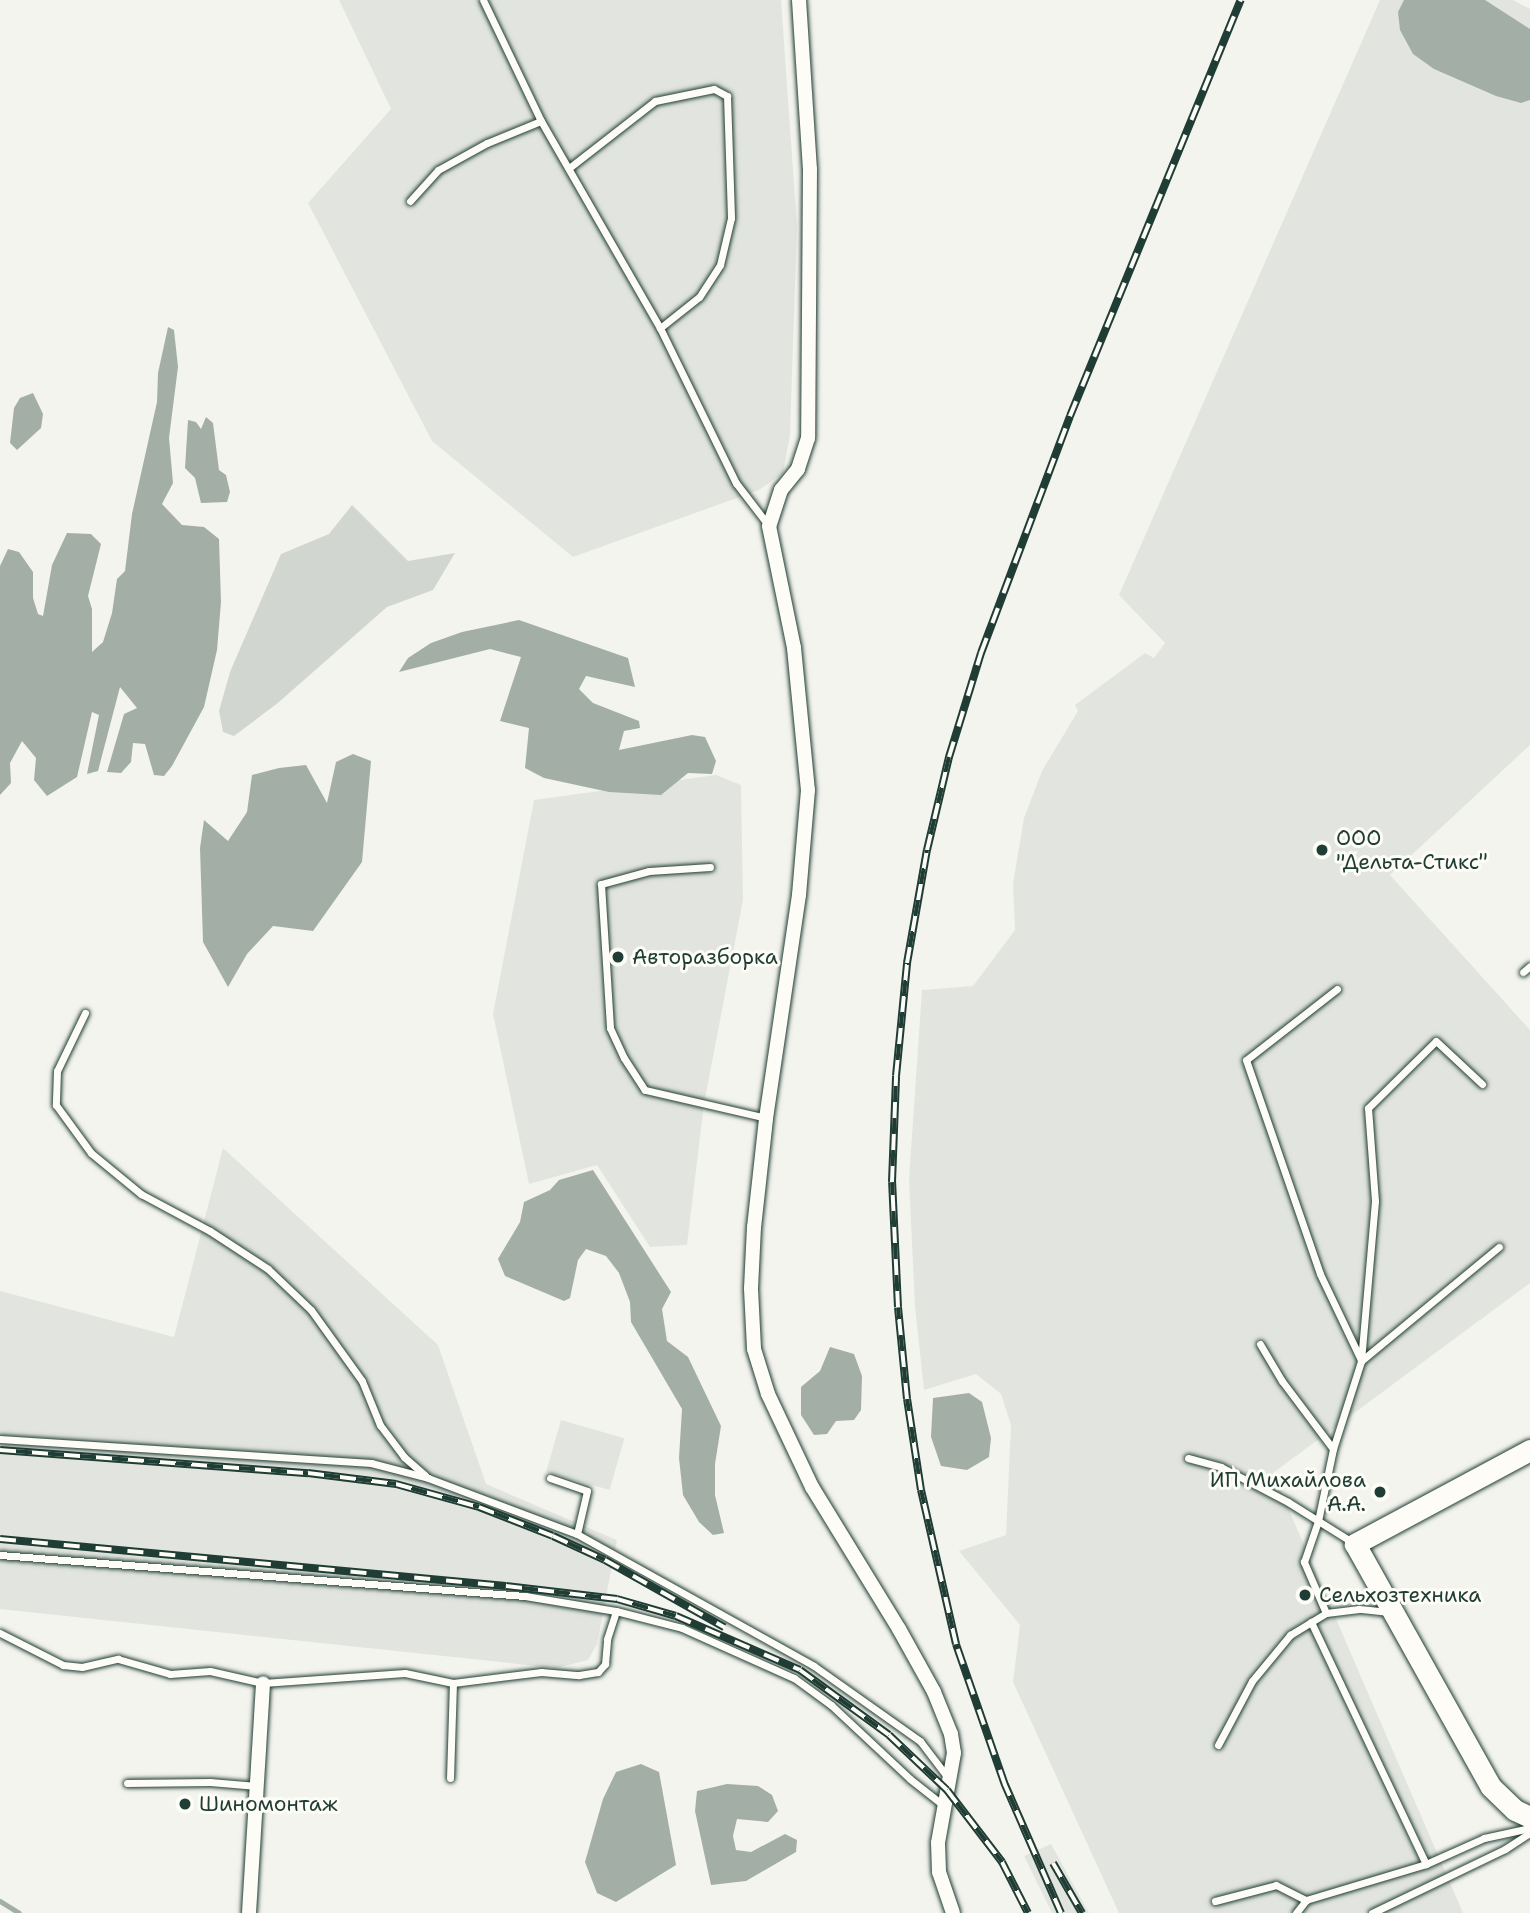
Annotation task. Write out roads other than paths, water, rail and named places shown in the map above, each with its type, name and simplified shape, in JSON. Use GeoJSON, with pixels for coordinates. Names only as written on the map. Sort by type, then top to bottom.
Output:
{"type":"FeatureCollection","features":[{"type":"Feature","properties":{"kind":"street"},"geometry":{"type":"LineString","coordinates":[[799,0],[810,169],[808,438],[798,468],[780,490],[769,526],[794,648],[808,789],[799,895],[766,1119],[754,1239],[754,1349],[768,1394],[812,1487],[934,1692],[953,1744],[943,1805],[939,1872],[953,1913]]}},
{"type":"Feature","properties":{"kind":"street"},"geometry":{"type":"LineString","coordinates":[[1530,1450],[1355,1544],[1490,1787],[1515,1810],[1530,1817]]}},
{"type":"Feature","properties":{"kind":"street"},"geometry":{"type":"LineString","coordinates":[[249,1913],[263,1683]]}},
{"type":"Feature","properties":{"kind":"lane"},"geometry":{"type":"LineString","coordinates":[[483,0],[541,121],[660,328],[736,483],[769,526]]}},
{"type":"Feature","properties":{"kind":"lane"},"geometry":{"type":"LineString","coordinates":[[569,168],[655,101],[714,89],[727,96],[731,218],[720,265],[699,297],[660,328]]}},
{"type":"Feature","properties":{"kind":"lane"},"geometry":{"type":"LineString","coordinates":[[410,201],[438,170],[487,143],[541,121]]}},
{"type":"Feature","properties":{"kind":"lane"},"geometry":{"type":"LineString","coordinates":[[710,867],[649,871],[601,884],[610,1028],[624,1058],[645,1090],[766,1119]]}},
{"type":"Feature","properties":{"kind":"lane"},"geometry":{"type":"LineString","coordinates":[[1522,972],[1530,965]]}},
{"type":"Feature","properties":{"kind":"lane"},"geometry":{"type":"LineString","coordinates":[[1337,989],[1246,1060],[1320,1274],[1361,1361]]}},
{"type":"Feature","properties":{"kind":"lane"},"geometry":{"type":"LineString","coordinates":[[85,1013],[57,1071],[56,1105],[91,1153],[141,1194],[268,1269],[311,1310],[362,1381],[380,1425],[404,1457],[428,1478]]}},
{"type":"Feature","properties":{"kind":"lane"},"geometry":{"type":"LineString","coordinates":[[1326,1614],[1304,1562],[1318,1521],[1333,1449],[1361,1361],[1375,1201],[1368,1108],[1436,1041],[1482,1084]]}},
{"type":"Feature","properties":{"kind":"lane"},"geometry":{"type":"LineString","coordinates":[[1361,1361],[1499,1247]]}},
{"type":"Feature","properties":{"kind":"lane"},"geometry":{"type":"LineString","coordinates":[[1260,1344],[1282,1381],[1333,1449]]}},
{"type":"Feature","properties":{"kind":"lane"},"geometry":{"type":"LineString","coordinates":[[0,1439],[371,1462],[428,1478],[577,1534],[814,1666],[920,1741],[949,1779]]}},
{"type":"Feature","properties":{"kind":"lane"},"geometry":{"type":"LineString","coordinates":[[1188,1458],[1221,1467],[1355,1544]]}},
{"type":"Feature","properties":{"kind":"lane"},"geometry":{"type":"LineString","coordinates":[[550,1478],[587,1490],[577,1534]]}},
{"type":"Feature","properties":{"kind":"lane"},"geometry":{"type":"LineString","coordinates":[[0,1555],[525,1596],[616,1611],[682,1628],[794,1678],[831,1705],[910,1780],[943,1805]]}},
{"type":"Feature","properties":{"kind":"lane"},"geometry":{"type":"LineString","coordinates":[[1218,1745],[1252,1681],[1290,1635],[1326,1614],[1359,1609],[1394,1613]]}},
{"type":"Feature","properties":{"kind":"lane"},"geometry":{"type":"LineString","coordinates":[[0,1633],[63,1665],[82,1667],[118,1659],[170,1674],[210,1671],[263,1683],[405,1673],[453,1683],[541,1672],[579,1675],[598,1672],[605,1664],[607,1639],[616,1611]]}},
{"type":"Feature","properties":{"kind":"lane"},"geometry":{"type":"LineString","coordinates":[[1311,1622],[1426,1864]]}},
{"type":"Feature","properties":{"kind":"lane"},"geometry":{"type":"LineString","coordinates":[[450,1778],[453,1683]]}},
{"type":"Feature","properties":{"kind":"lane"},"geometry":{"type":"LineString","coordinates":[[127,1783],[210,1782],[257,1786]]}},
{"type":"Feature","properties":{"kind":"lane"},"geometry":{"type":"LineString","coordinates":[[1296,1913],[1306,1900],[1426,1864],[1484,1838],[1530,1828]]}},
{"type":"Feature","properties":{"kind":"lane"},"geometry":{"type":"LineString","coordinates":[[1372,1913],[1505,1849],[1530,1833]]}},
{"type":"Feature","properties":{"kind":"lane"},"geometry":{"type":"LineString","coordinates":[[1215,1901],[1276,1885],[1306,1900]]}},
{"type":"Feature","properties":{"kind":"waterway"},"geometry":{"type":"LineString","coordinates":[[0,1901],[19,1913]]}},
{"type":"Feature","properties":{"kind":"railway"},"geometry":{"type":"LineString","coordinates":[[1061,1913],[1005,1785],[956,1644],[921,1490],[907,1399],[898,1307],[892,1182],[896,1076],[907,963],[927,850],[949,757],[981,653],[1070,416],[1241,0]]}},
{"type":"Feature","properties":{"kind":"railway"},"geometry":{"type":"LineString","coordinates":[[0,1450],[308,1473],[396,1484],[479,1507],[553,1536],[605,1560],[724,1627]]}},
{"type":"Feature","properties":{"kind":"railway"},"geometry":{"type":"LineString","coordinates":[[0,1539],[506,1586],[617,1599],[676,1616],[800,1670],[889,1735],[947,1790],[1002,1862],[1028,1913]]}},
{"type":"Feature","properties":{"kind":"railway"},"geometry":{"type":"LineString","coordinates":[[1053,1863],[1082,1913]]}},
{"type":"Feature","properties":{"kind":"place","name":"ООО \"Дельта-Стикс\""},"geometry":{"type":"Point","coordinates":[1322,850]}},
{"type":"Feature","properties":{"kind":"place","name":"Авторазборка"},"geometry":{"type":"Point","coordinates":[618,957]}},
{"type":"Feature","properties":{"kind":"place","name":"ИП Михайлова А.А."},"geometry":{"type":"Point","coordinates":[1380,1492]}},
{"type":"Feature","properties":{"kind":"place","name":"Сельхозтехника"},"geometry":{"type":"Point","coordinates":[1305,1595]}},
{"type":"Feature","properties":{"kind":"place","name":"Шиномонтаж"},"geometry":{"type":"Point","coordinates":[185,1804]}}]}
